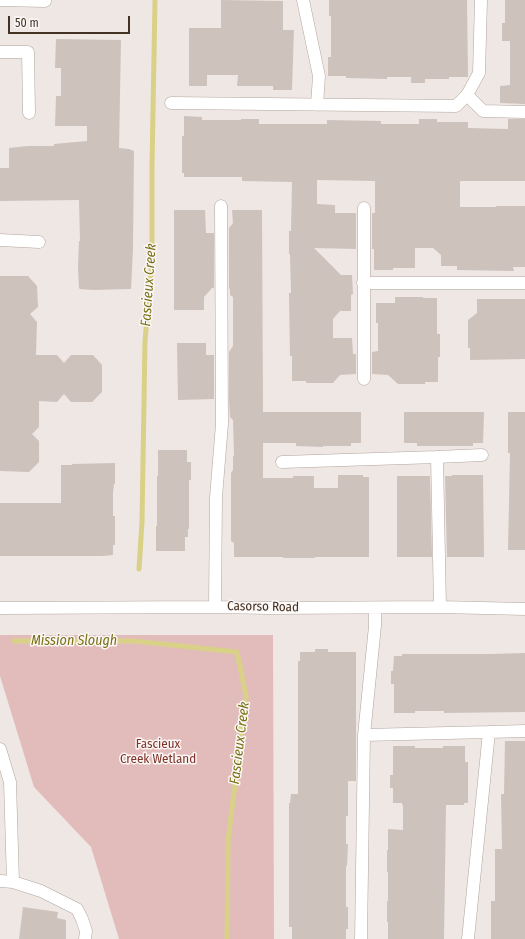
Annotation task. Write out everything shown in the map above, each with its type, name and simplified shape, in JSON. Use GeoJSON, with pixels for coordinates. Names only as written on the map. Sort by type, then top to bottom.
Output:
{"type":"FeatureCollection","features":[{"type":"Feature","properties":{"kind":"street"},"geometry":{"type":"LineString","coordinates":[[0,0],[45,0]]}},
{"type":"Feature","properties":{"kind":"street"},"geometry":{"type":"LineString","coordinates":[[303,0],[319,76],[317,105]]}},
{"type":"Feature","properties":{"kind":"street"},"geometry":{"type":"LineString","coordinates":[[171,103],[456,106],[467,95],[479,73],[481,0]]}},
{"type":"Feature","properties":{"kind":"street"},"geometry":{"type":"LineString","coordinates":[[0,52],[28,52],[29,113]]}},
{"type":"Feature","properties":{"kind":"street"},"geometry":{"type":"LineString","coordinates":[[467,95],[484,111],[525,112]]}},
{"type":"Feature","properties":{"kind":"street"},"geometry":{"type":"LineString","coordinates":[[216,607],[216,497],[222,424],[221,206]]}},
{"type":"Feature","properties":{"kind":"street"},"geometry":{"type":"LineString","coordinates":[[364,208],[364,379]]}},
{"type":"Feature","properties":{"kind":"street"},"geometry":{"type":"LineString","coordinates":[[0,240],[39,242]]}},
{"type":"Feature","properties":{"kind":"street"},"geometry":{"type":"LineString","coordinates":[[363,283],[525,283]]}},
{"type":"Feature","properties":{"kind":"street"},"geometry":{"type":"LineString","coordinates":[[282,462],[482,455]]}},
{"type":"Feature","properties":{"kind":"street"},"geometry":{"type":"LineString","coordinates":[[437,457],[440,607]]}},
{"type":"Feature","properties":{"kind":"street","name":"Casorso Road"},"geometry":{"type":"LineString","coordinates":[[0,608],[440,607],[525,609]]}},
{"type":"Feature","properties":{"kind":"street"},"geometry":{"type":"LineString","coordinates":[[361,939],[364,735],[375,626],[375,608]]}},
{"type":"Feature","properties":{"kind":"street"},"geometry":{"type":"LineString","coordinates":[[364,735],[525,731]]}},
{"type":"Feature","properties":{"kind":"street"},"geometry":{"type":"LineString","coordinates":[[468,939],[489,732]]}},
{"type":"Feature","properties":{"kind":"street"},"geometry":{"type":"LineString","coordinates":[[0,749],[10,782],[13,882]]}},
{"type":"Feature","properties":{"kind":"street"},"geometry":{"type":"LineString","coordinates":[[0,881],[13,882],[41,891],[77,909],[82,918],[86,931],[85,939]]}},
{"type":"Feature","properties":{"kind":"green space","name":"Fascieux Creek Wetland"},"geometry":{"type":"Polygon","coordinates":[[[0,635],[273,635],[274,939],[119,939],[91,847],[34,787],[0,676],[0,635]]]}},
{"type":"Feature","properties":{"kind":"building"},"geometry":{"type":"Polygon","coordinates":[[[221,0],[283,1],[283,30],[294,30],[292,90],[273,90],[273,86],[237,86],[238,75],[207,75],[207,86],[189,86],[189,28],[221,28],[221,0]]]}},
{"type":"Feature","properties":{"kind":"building"},"geometry":{"type":"Polygon","coordinates":[[[329,0],[467,0],[468,77],[425,79],[425,83],[411,83],[411,77],[387,77],[387,79],[328,76],[328,57],[331,57],[331,16],[329,16],[329,0]]]}},
{"type":"Feature","properties":{"kind":"building"},"geometry":{"type":"Polygon","coordinates":[[[505,0],[525,0],[525,104],[500,103],[500,86],[510,85],[510,41],[502,41],[502,23],[505,23],[505,0]]]}},
{"type":"Feature","properties":{"kind":"building"},"geometry":{"type":"Polygon","coordinates":[[[56,39],[121,40],[119,148],[134,151],[131,289],[94,290],[79,288],[79,200],[0,201],[0,168],[9,168],[9,148],[54,146],[54,144],[87,141],[87,126],[55,126],[56,96],[61,96],[61,68],[55,68],[56,39]]]}},
{"type":"Feature","properties":{"kind":"building"},"geometry":{"type":"Polygon","coordinates":[[[184,116],[202,117],[202,120],[259,119],[259,124],[327,124],[327,120],[381,121],[381,124],[419,124],[419,119],[437,119],[437,122],[468,122],[468,128],[508,129],[508,119],[525,119],[525,181],[460,181],[460,207],[525,206],[525,267],[513,267],[514,271],[457,270],[457,266],[441,266],[441,255],[433,248],[415,248],[415,268],[374,270],[374,249],[372,249],[372,213],[375,213],[375,181],[317,180],[317,204],[335,205],[335,213],[356,213],[356,249],[314,248],[341,275],[352,275],[353,294],[351,295],[351,311],[340,311],[333,319],[333,338],[352,338],[353,354],[356,354],[356,374],[340,375],[333,383],[306,383],[306,381],[292,381],[292,356],[290,356],[289,293],[291,293],[289,231],[291,231],[292,182],[242,181],[242,177],[184,177],[184,173],[182,173],[182,136],[184,136],[184,116]]]}},
{"type":"Feature","properties":{"kind":"building"},"geometry":{"type":"Polygon","coordinates":[[[174,210],[205,210],[206,233],[214,233],[214,288],[212,288],[204,297],[204,310],[174,310],[174,210]]]}},
{"type":"Feature","properties":{"kind":"building"},"geometry":{"type":"Polygon","coordinates":[[[232,210],[262,210],[263,412],[361,412],[361,443],[351,443],[351,446],[323,447],[296,446],[296,443],[263,443],[263,478],[314,476],[314,488],[338,488],[338,475],[363,475],[363,477],[369,477],[369,557],[234,557],[234,543],[231,541],[231,473],[233,470],[234,456],[233,420],[230,417],[229,399],[229,352],[233,346],[233,297],[230,295],[229,288],[229,228],[233,223],[232,210]]]}},
{"type":"Feature","properties":{"kind":"building"},"geometry":{"type":"Polygon","coordinates":[[[0,276],[28,276],[37,286],[38,307],[30,314],[37,322],[36,355],[57,355],[64,363],[71,355],[93,355],[102,365],[102,392],[92,402],[71,402],[64,394],[57,402],[39,401],[39,427],[32,434],[39,441],[39,462],[29,472],[0,471],[0,276]]]}},
{"type":"Feature","properties":{"kind":"building"},"geometry":{"type":"Polygon","coordinates":[[[395,297],[437,298],[437,334],[440,334],[438,382],[425,382],[425,384],[398,384],[388,375],[372,374],[372,352],[378,351],[376,303],[395,303],[395,297]]]}},
{"type":"Feature","properties":{"kind":"building"},"geometry":{"type":"Polygon","coordinates":[[[477,299],[525,299],[525,359],[470,360],[470,348],[468,348],[468,320],[477,313],[477,299]]]}},
{"type":"Feature","properties":{"kind":"building"},"geometry":{"type":"Polygon","coordinates":[[[177,343],[206,343],[206,355],[214,355],[214,399],[178,400],[177,343]]]}},
{"type":"Feature","properties":{"kind":"building"},"geometry":{"type":"Polygon","coordinates":[[[404,412],[484,412],[483,443],[473,443],[473,446],[417,446],[417,443],[404,443],[404,412]]]}},
{"type":"Feature","properties":{"kind":"building"},"geometry":{"type":"Polygon","coordinates":[[[508,412],[525,412],[525,550],[508,550],[510,453],[508,453],[508,412]]]}},
{"type":"Feature","properties":{"kind":"building"},"geometry":{"type":"Polygon","coordinates":[[[158,450],[187,450],[187,462],[191,462],[191,480],[189,480],[189,529],[188,537],[185,537],[185,551],[156,551],[158,450]]]}},
{"type":"Feature","properties":{"kind":"building"},"geometry":{"type":"Polygon","coordinates":[[[115,463],[113,516],[115,516],[115,545],[113,545],[113,555],[0,556],[0,503],[61,503],[61,465],[115,463]]]}},
{"type":"Feature","properties":{"kind":"building"},"geometry":{"type":"Polygon","coordinates":[[[483,475],[484,557],[447,557],[445,476],[483,475]]]}},
{"type":"Feature","properties":{"kind":"building"},"geometry":{"type":"Polygon","coordinates":[[[397,476],[430,476],[432,557],[397,557],[397,476]]]}},
{"type":"Feature","properties":{"kind":"building"},"geometry":{"type":"Polygon","coordinates":[[[315,649],[328,649],[328,652],[356,652],[356,781],[348,781],[348,816],[346,816],[346,844],[348,844],[346,866],[346,907],[348,907],[348,929],[346,929],[346,939],[292,939],[292,927],[289,927],[289,803],[291,794],[298,794],[298,661],[300,661],[300,652],[315,652],[315,649]]]}},
{"type":"Feature","properties":{"kind":"building"},"geometry":{"type":"Polygon","coordinates":[[[525,653],[525,712],[444,713],[444,711],[415,711],[415,713],[394,713],[394,684],[391,684],[391,671],[393,671],[394,656],[402,656],[402,654],[525,653]]]}},
{"type":"Feature","properties":{"kind":"building"},"geometry":{"type":"Polygon","coordinates":[[[505,741],[525,741],[525,939],[491,939],[491,901],[495,901],[495,849],[502,849],[501,794],[504,794],[505,741]]]}},
{"type":"Feature","properties":{"kind":"building"},"geometry":{"type":"Polygon","coordinates":[[[393,746],[443,748],[443,746],[465,746],[465,762],[468,762],[468,803],[464,803],[464,805],[446,805],[444,939],[388,939],[388,829],[403,830],[403,805],[402,803],[393,803],[393,788],[390,788],[390,775],[393,775],[393,746]]]}},
{"type":"Feature","properties":{"kind":"building"},"geometry":{"type":"Polygon","coordinates":[[[23,907],[58,912],[57,918],[66,920],[66,939],[19,939],[23,907]]]}},
{"type":"Feature","properties":{"kind":"waterway","name":"Fascieux Creek"},"geometry":{"type":"LineString","coordinates":[[139,569],[142,522],[145,341],[152,260],[155,0]]}},
{"type":"Feature","properties":{"kind":"waterway","name":"Fascieux Creek"},"geometry":{"type":"LineString","coordinates":[[14,641],[134,641],[237,652],[246,696],[228,841],[227,939]]}},
{"type":"Feature","properties":{"kind":"water label","name":"Mission Slough"},"geometry":{"type":"Point","coordinates":[74,641]}}]}
